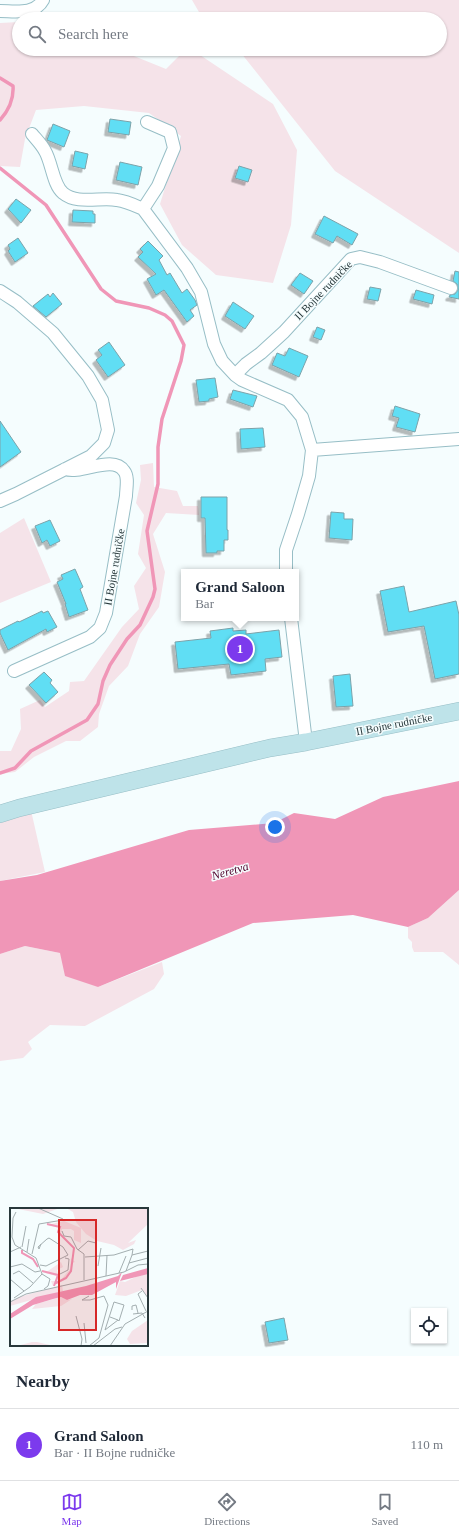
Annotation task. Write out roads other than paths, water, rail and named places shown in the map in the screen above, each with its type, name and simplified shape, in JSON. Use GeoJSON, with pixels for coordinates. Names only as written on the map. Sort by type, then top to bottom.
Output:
{"type":"FeatureCollection","features":[{"type":"Feature","properties":{"kind":"street"},"geometry":{"type":"LineString","coordinates":[[0,11],[35,10],[41,5],[43,0]]}},
{"type":"Feature","properties":{"kind":"street"},"geometry":{"type":"LineString","coordinates":[[142,209],[158,186],[174,148],[170,132],[147,122]]}},
{"type":"Feature","properties":{"kind":"street"},"geometry":{"type":"LineString","coordinates":[[32,134],[45,151],[53,169],[56,184],[63,194],[74,199],[116,200],[132,204],[142,209],[188,268],[201,292],[214,344],[222,361],[242,380],[288,400],[302,417],[312,450],[310,476],[286,550],[286,569]]}},
{"type":"Feature","properties":{"kind":"street","name":"II Bojne rudničke"},"geometry":{"type":"LineString","coordinates":[[235,375],[284,332],[351,259],[360,257],[380,262],[451,288]]}},
{"type":"Feature","properties":{"kind":"street","name":"II Bojne rudničke"},"geometry":{"type":"LineString","coordinates":[[0,291],[17,302],[52,333],[88,376],[102,400],[108,430],[104,444],[92,456],[0,501]]}},
{"type":"Feature","properties":{"kind":"street"},"geometry":{"type":"LineString","coordinates":[[312,450],[459,439]]}},
{"type":"Feature","properties":{"kind":"street","name":"II Bojne rudničke"},"geometry":{"type":"LineString","coordinates":[[14,671],[90,637],[100,628],[106,613],[126,496],[126,477],[124,471],[118,466],[107,464],[75,471],[65,470]]}},
{"type":"Feature","properties":{"kind":"street"},"geometry":{"type":"LineString","coordinates":[[291,621],[306,742]]}},
{"type":"Feature","properties":{"kind":"street","name":"II Bojne rudničke"},"geometry":{"type":"LineString","coordinates":[[0,814],[19,808],[270,748],[459,711]]}},
{"type":"Feature","properties":{"kind":"water","name":"Neretva"},"geometry":{"type":"Polygon","coordinates":[[[459,781],[459,890],[428,918],[408,927],[353,915],[253,923],[98,987],[65,976],[60,953],[25,946],[0,954],[0,881],[37,875],[189,830],[274,823],[294,813],[335,819],[383,797],[459,781]]]}},
{"type":"Feature","properties":{"kind":"waterway"},"geometry":{"type":"LineString","coordinates":[[0,78],[13,86],[13,96],[10,104],[0,120]]}},
{"type":"Feature","properties":{"kind":"waterway"},"geometry":{"type":"LineString","coordinates":[[0,168],[46,205],[101,289],[116,301],[149,308],[165,315],[172,321],[184,345],[181,361],[162,419],[158,447],[158,484],[147,531],[155,589],[153,597],[140,625],[127,639],[110,665],[103,681],[98,704],[87,720],[31,751],[15,768],[0,773]]}},
{"type":"Feature","properties":{"kind":"place","name":"Grand Saloon"},"geometry":{"type":"Point","coordinates":[240,649]}}]}
